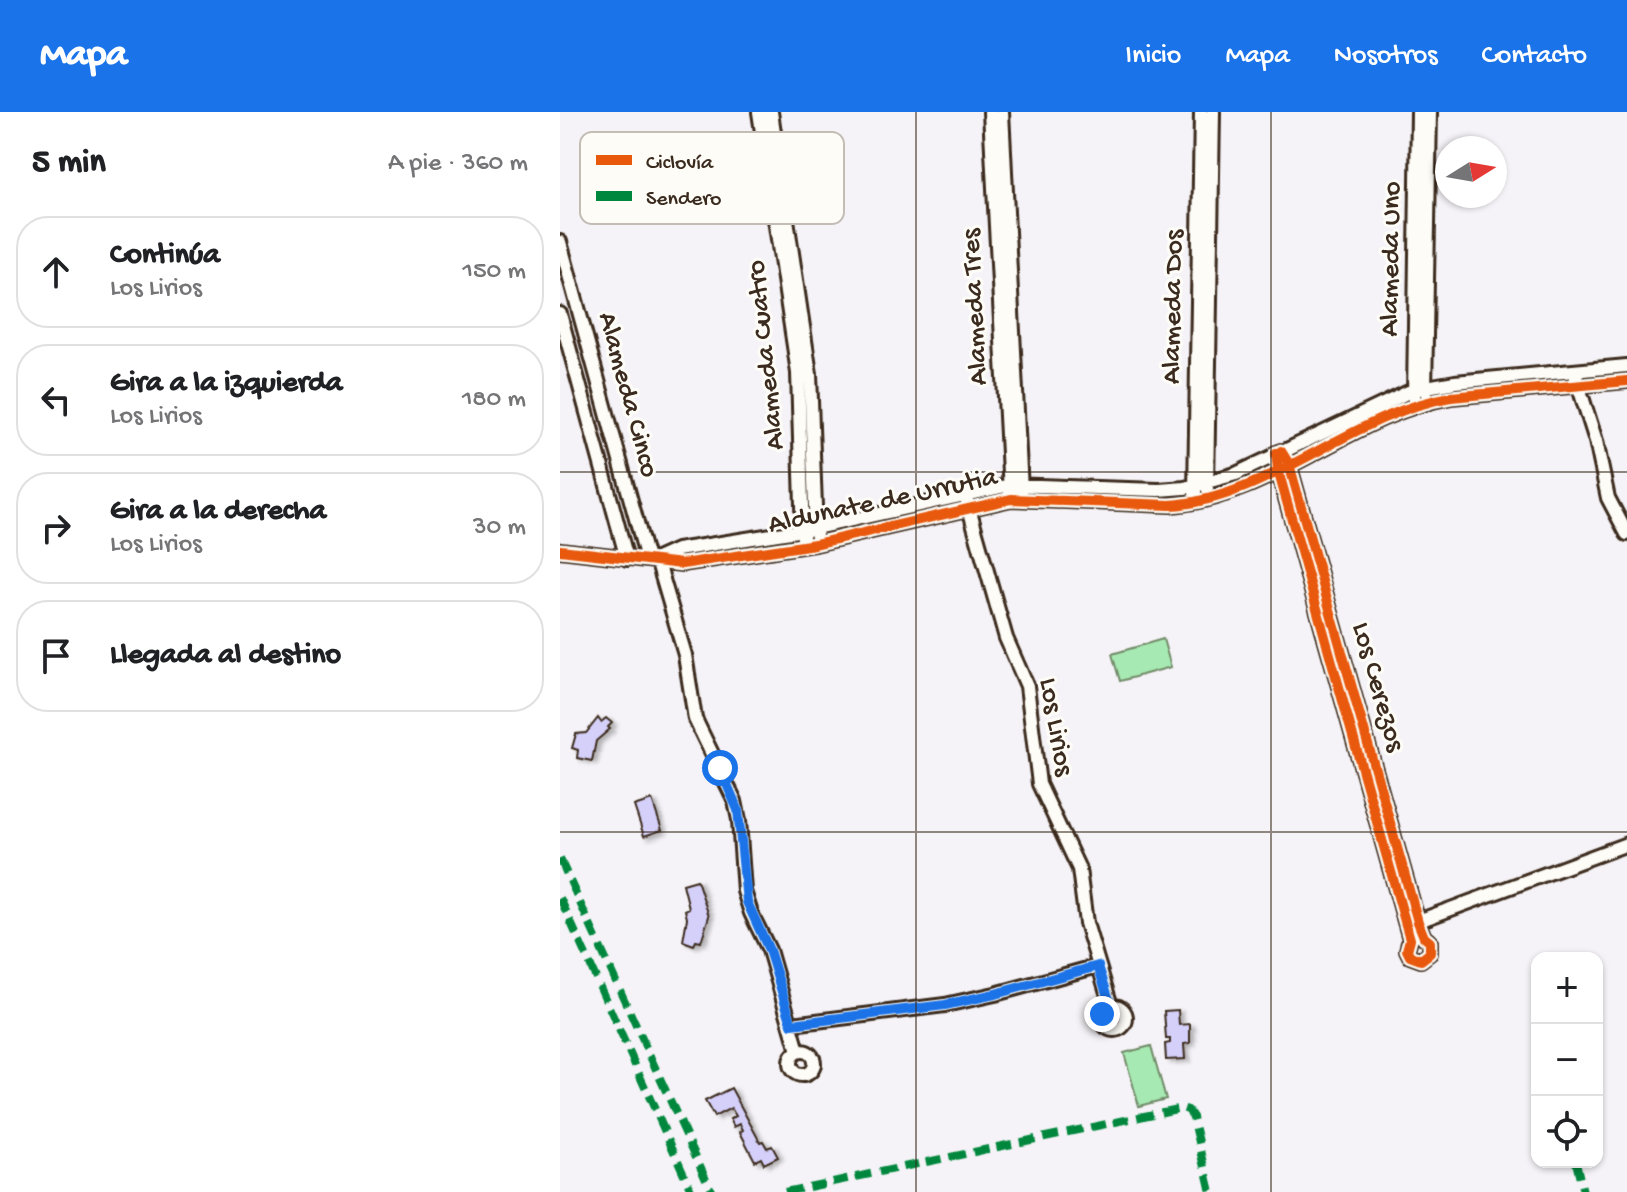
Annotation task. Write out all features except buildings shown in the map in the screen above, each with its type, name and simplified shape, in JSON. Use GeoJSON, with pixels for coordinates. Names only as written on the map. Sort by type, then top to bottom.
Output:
{"type":"FeatureCollection","features":[{"type":"Feature","properties":{"kind":"street","name":"Alameda Cuatro"},"geometry":{"type":"LineString","coordinates":[[759,112],[762,132]]}},
{"type":"Feature","properties":{"kind":"street","name":"Alameda Cuatro"},"geometry":{"type":"LineString","coordinates":[[771,112],[774,132]]}},
{"type":"Feature","properties":{"kind":"street","name":"Alameda Tres"},"geometry":{"type":"LineString","coordinates":[[990,112],[1016,499]]}},
{"type":"Feature","properties":{"kind":"street","name":"Alameda Tres"},"geometry":{"type":"LineString","coordinates":[[1002,112],[1015,485]]}},
{"type":"Feature","properties":{"kind":"street","name":"Alameda Dos"},"geometry":{"type":"LineString","coordinates":[[1201,112],[1202,501]]}},
{"type":"Feature","properties":{"kind":"street","name":"Alameda Dos"},"geometry":{"type":"LineString","coordinates":[[1201,485],[1213,112]]}},
{"type":"Feature","properties":{"kind":"street","name":"Alameda Uno"},"geometry":{"type":"LineString","coordinates":[[1418,112],[1420,388]]}},
{"type":"Feature","properties":{"kind":"street","name":"Alameda Uno"},"geometry":{"type":"LineString","coordinates":[[1419,404],[1430,112]]}},
{"type":"Feature","properties":{"kind":"street","name":"Alameda Cuatro"},"geometry":{"type":"LineString","coordinates":[[776,224],[798,373],[810,529]]}},
{"type":"Feature","properties":{"kind":"street","name":"Alameda Cuatro"},"geometry":{"type":"LineString","coordinates":[[788,224],[810,374],[809,545]]}},
{"type":"Feature","properties":{"kind":"street","name":"Alameda Cinco"},"geometry":{"type":"LineString","coordinates":[[560,242],[652,559]]}},
{"type":"Feature","properties":{"kind":"street","name":"Alameda Cinco"},"geometry":{"type":"LineString","coordinates":[[560,314],[627,559]]}},
{"type":"Feature","properties":{"kind":"street","name":"Aldunate de Urrutia"},"geometry":{"type":"LineString","coordinates":[[652,559],[677,550],[810,529],[1015,485],[1159,490],[1201,485],[1236,474],[1420,388],[1627,366]]}},
{"type":"Feature","properties":{"kind":"street"},"geometry":{"type":"LineString","coordinates":[[1574,371],[1596,441],[1608,498],[1627,534]]}},
{"type":"Feature","properties":{"kind":"street","name":"Aldunate de Urrutia"},"geometry":{"type":"LineString","coordinates":[[560,550],[682,564],[809,545],[1016,499],[1170,505],[1202,501],[1234,491],[1419,404],[1627,381]]}},
{"type":"Feature","properties":{"kind":"street","name":"Los Cerezos"},"geometry":{"type":"LineString","coordinates":[[1278,452],[1412,923],[1410,939]]}},
{"type":"Feature","properties":{"kind":"street","name":"Los Lirios"},"geometry":{"type":"LineString","coordinates":[[965,494],[1006,638],[1027,686],[1039,784],[1079,869],[1086,923],[1111,1006]]}},
{"type":"Feature","properties":{"kind":"street"},"geometry":{"type":"LineString","coordinates":[[652,559],[685,655],[695,719],[738,810],[747,902],[769,950],[798,1051]]}},
{"type":"Feature","properties":{"kind":"street"},"geometry":{"type":"LineString","coordinates":[[1412,923],[1627,844]]}},
{"type":"Feature","properties":{"kind":"street","name":"Los Cerezos"},"geometry":{"type":"LineString","coordinates":[[1412,923],[1424,937]]}},
{"type":"Feature","properties":{"kind":"street"},"geometry":{"type":"LineString","coordinates":[[1424,937],[1430,942],[1431,949],[1427,956],[1421,960],[1408,953],[1410,939],[1424,937]]}},
{"type":"Feature","properties":{"kind":"street"},"geometry":{"type":"LineString","coordinates":[[792,1024],[945,1005],[1098,966]]}},
{"type":"Feature","properties":{"kind":"green space"},"geometry":{"type":"Polygon","coordinates":[[[1163,639],[1171,667],[1120,681],[1112,654],[1163,639]]]}},
{"type":"Feature","properties":{"kind":"green space"},"geometry":{"type":"Polygon","coordinates":[[[1151,1046],[1166,1099],[1139,1106],[1124,1053],[1151,1046]]]}},
{"type":"Feature","properties":{"kind":"marked path"},"geometry":{"type":"LineString","coordinates":[[560,859],[712,1192]]}},
{"type":"Feature","properties":{"kind":"marked path"},"geometry":{"type":"LineString","coordinates":[[560,898],[692,1192]]}},
{"type":"Feature","properties":{"kind":"marked path"},"geometry":{"type":"LineString","coordinates":[[785,1192],[1182,1108],[1193,1117],[1211,1192]]}},
{"type":"Feature","properties":{"kind":"marked path"},"geometry":{"type":"LineString","coordinates":[[1577,1168],[1583,1192]]}},
{"type":"Feature","properties":{"kind":"cycle path"},"geometry":{"type":"LineString","coordinates":[[560,550],[682,564],[815,544],[1011,499],[1170,505],[1206,500],[1276,473],[1379,420],[1415,406],[1451,397],[1627,381]]}},
{"type":"Feature","properties":{"kind":"cycle path"},"geometry":{"type":"LineString","coordinates":[[1276,453],[1278,470],[1410,939],[1407,950],[1410,956],[1421,960],[1430,953],[1430,942],[1424,937],[1418,922],[1289,464],[1281,451]]}},
{"type":"Feature","properties":{"kind":"route"},"geometry":{"type":"LineString","coordinates":[[720,768],[738,810],[747,902],[769,950],[792,1024],[945,1005],[1098,966],[1111,1006],[1102,1014]]}}]}
